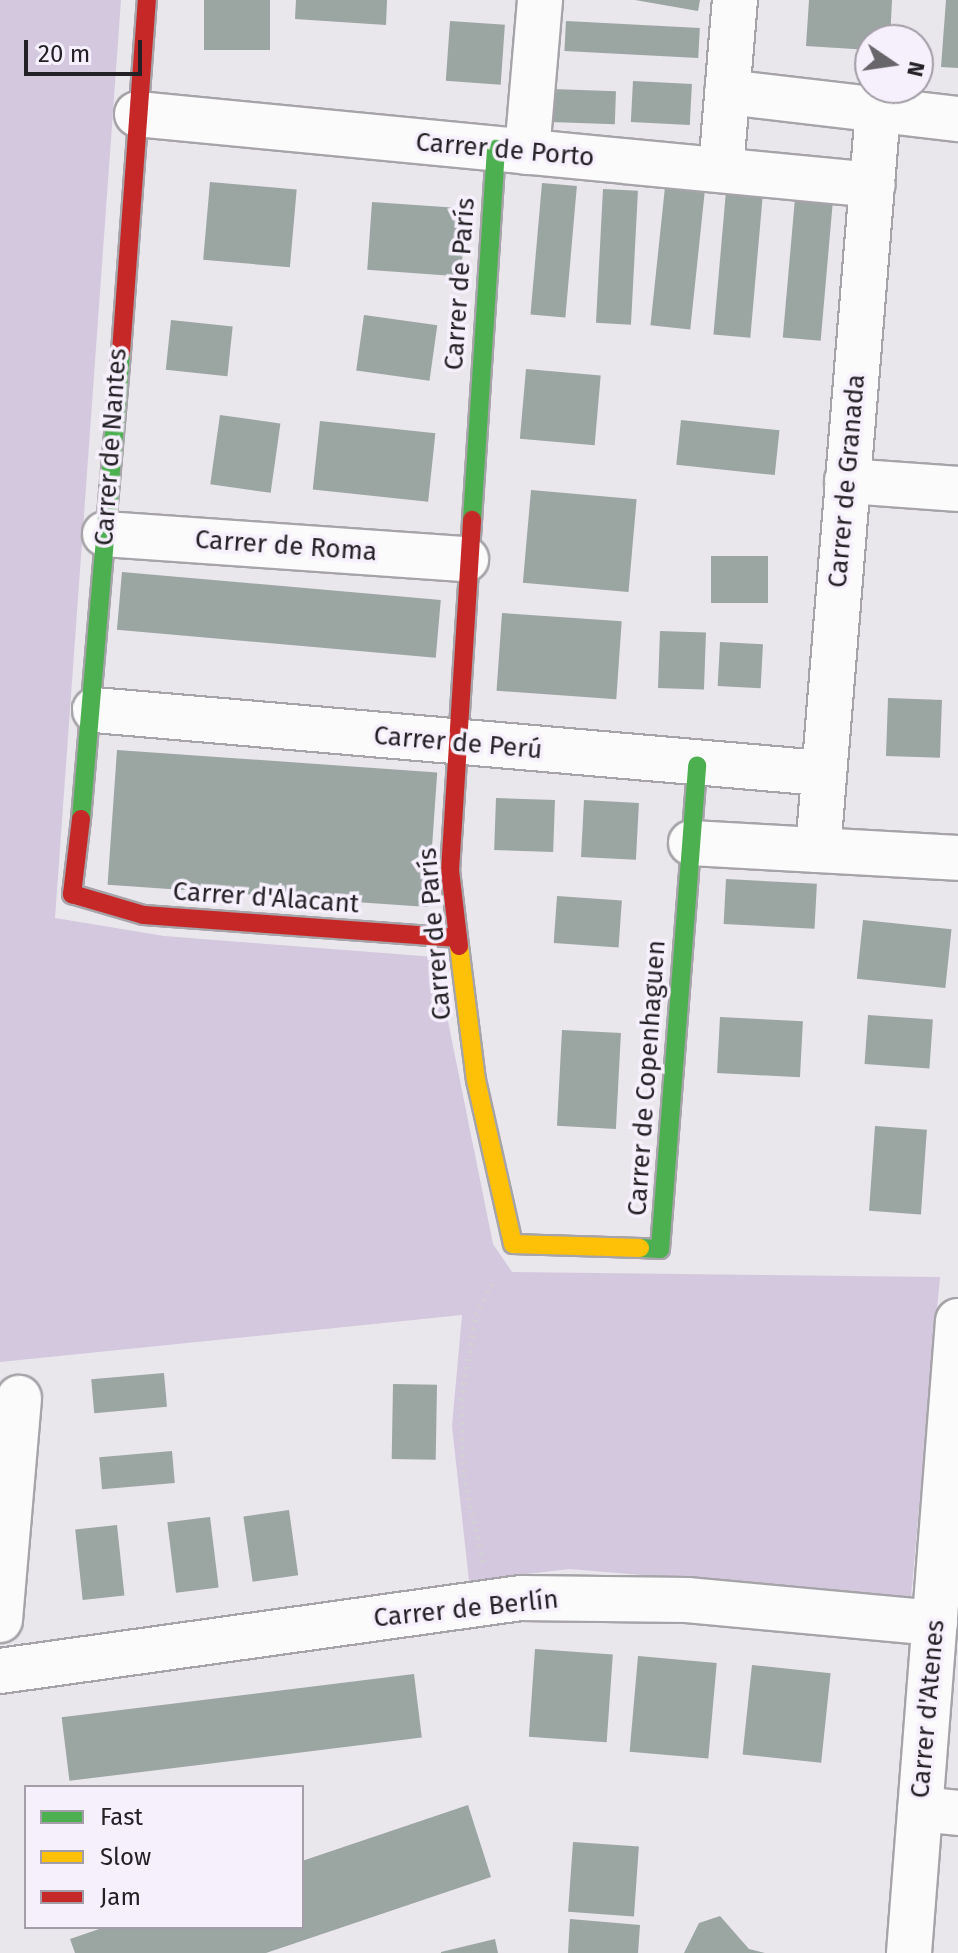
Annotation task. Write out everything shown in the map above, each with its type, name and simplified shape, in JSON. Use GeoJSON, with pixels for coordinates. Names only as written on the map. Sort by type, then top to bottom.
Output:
{"type":"FeatureCollection","features":[{"type":"Feature","properties":{"kind":"street","name":"Carrer de Nantes"},"geometry":{"type":"LineString","coordinates":[[72,894],[95,710],[105,534],[147,0]]}},
{"type":"Feature","properties":{"kind":"street"},"geometry":{"type":"LineString","coordinates":[[511,151],[540,0]]}},
{"type":"Feature","properties":{"kind":"street"},"geometry":{"type":"LineString","coordinates":[[721,169],[735,0]]}},
{"type":"Feature","properties":{"kind":"street"},"geometry":{"type":"LineString","coordinates":[[727,92],[958,119]]}},
{"type":"Feature","properties":{"kind":"street","name":"Carrer de Granada"},"geometry":{"type":"LineString","coordinates":[[818,850],[821,773],[878,111]]}},
{"type":"Feature","properties":{"kind":"street","name":"Carrer de Porto"},"geometry":{"type":"LineString","coordinates":[[137,114],[873,185]]}},
{"type":"Feature","properties":{"kind":"street","name":"Carrer de París"},"geometry":{"type":"LineString","coordinates":[[511,151],[466,559],[450,871],[476,1080],[513,1244]]}},
{"type":"Feature","properties":{"kind":"street"},"geometry":{"type":"LineString","coordinates":[[847,481],[958,489]]}},
{"type":"Feature","properties":{"kind":"street","name":"Carrer de Roma"},"geometry":{"type":"LineString","coordinates":[[105,534],[466,559]]}},
{"type":"Feature","properties":{"kind":"street","name":"Carrer de Perú"},"geometry":{"type":"LineString","coordinates":[[95,710],[697,765],[821,773]]}},
{"type":"Feature","properties":{"kind":"street","name":"Carrer de Copenhaguen"},"geometry":{"type":"LineString","coordinates":[[513,1244],[660,1249],[697,765]]}},
{"type":"Feature","properties":{"kind":"street"},"geometry":{"type":"LineString","coordinates":[[691,843],[958,858]]}},
{"type":"Feature","properties":{"kind":"street","name":"Carrer d'Alacant"},"geometry":{"type":"LineString","coordinates":[[72,894],[144,915],[458,938]]}},
{"type":"Feature","properties":{"kind":"street","name":"Carrer d'Atenes"},"geometry":{"type":"LineString","coordinates":[[909,1953],[939,1811],[935,1623],[950,1528],[958,1321]]}},
{"type":"Feature","properties":{"kind":"street"},"geometry":{"type":"LineString","coordinates":[[0,1620],[19,1398]]}},
{"type":"Feature","properties":{"kind":"street","name":"Carrer de Berlín"},"geometry":{"type":"LineString","coordinates":[[0,1671],[494,1602],[687,1600],[935,1623]]}},
{"type":"Feature","properties":{"kind":"path"},"geometry":{"type":"LineString","coordinates":[[494,1602],[463,1472],[461,1400],[476,1314],[513,1244]]}},
{"type":"Feature","properties":{"kind":"shaded area"},"geometry":{"type":"Polygon","coordinates":[[[0,0],[121,0],[55,918],[164,936],[435,957],[493,1244],[512,1272],[940,1277],[911,1597],[569,1569],[469,1581],[452,1426],[462,1315],[0,1362],[0,0]]]}},
{"type":"Feature","properties":{"kind":"building"},"geometry":{"type":"Polygon","coordinates":[[[204,0],[270,0],[270,50],[204,50],[204,0]]]}},
{"type":"Feature","properties":{"kind":"building"},"geometry":{"type":"Polygon","coordinates":[[[296,0],[387,0],[386,25],[295,19],[296,0]]]}},
{"type":"Feature","properties":{"kind":"building"},"geometry":{"type":"Polygon","coordinates":[[[635,0],[700,0],[698,11],[635,0]]]}},
{"type":"Feature","properties":{"kind":"building"},"geometry":{"type":"Polygon","coordinates":[[[809,0],[892,0],[891,24],[854,24],[854,49],[806,46],[809,0]]]}},
{"type":"Feature","properties":{"kind":"building"},"geometry":{"type":"Polygon","coordinates":[[[946,0],[958,0],[958,68],[941,67],[946,0]]]}},
{"type":"Feature","properties":{"kind":"building"},"geometry":{"type":"Polygon","coordinates":[[[450,21],[505,25],[501,85],[446,81],[450,21]]]}},
{"type":"Feature","properties":{"kind":"building"},"geometry":{"type":"Polygon","coordinates":[[[566,21],[700,28],[698,58],[564,51],[566,21]]]}},
{"type":"Feature","properties":{"kind":"building"},"geometry":{"type":"Polygon","coordinates":[[[633,81],[692,84],[690,125],[631,122],[633,81]]]}},
{"type":"Feature","properties":{"kind":"building"},"geometry":{"type":"Polygon","coordinates":[[[552,89],[616,91],[615,124],[551,122],[552,89]]]}},
{"type":"Feature","properties":{"kind":"building"},"geometry":{"type":"Polygon","coordinates":[[[210,182],[297,190],[290,267],[203,260],[210,182]]]}},
{"type":"Feature","properties":{"kind":"building"},"geometry":{"type":"Polygon","coordinates":[[[542,183],[577,186],[565,318],[530,314],[542,183]]]}},
{"type":"Feature","properties":{"kind":"building"},"geometry":{"type":"Polygon","coordinates":[[[665,187],[705,191],[690,329],[650,325],[665,187]]]}},
{"type":"Feature","properties":{"kind":"building"},"geometry":{"type":"Polygon","coordinates":[[[603,189],[638,191],[631,325],[596,323],[603,189]]]}},
{"type":"Feature","properties":{"kind":"building"},"geometry":{"type":"Polygon","coordinates":[[[726,191],[763,194],[750,338],[713,334],[726,191]]]}},
{"type":"Feature","properties":{"kind":"building"},"geometry":{"type":"Polygon","coordinates":[[[795,198],[833,201],[821,341],[783,337],[795,198]]]}},
{"type":"Feature","properties":{"kind":"building"},"geometry":{"type":"Polygon","coordinates":[[[372,202],[466,209],[461,276],[367,270],[372,202]]]}},
{"type":"Feature","properties":{"kind":"building"},"geometry":{"type":"Polygon","coordinates":[[[364,315],[437,325],[429,381],[356,370],[364,315]]]}},
{"type":"Feature","properties":{"kind":"building"},"geometry":{"type":"Polygon","coordinates":[[[171,320],[233,326],[227,376],[166,370],[171,320]]]}},
{"type":"Feature","properties":{"kind":"building"},"geometry":{"type":"Polygon","coordinates":[[[526,369],[601,376],[595,445],[520,439],[526,369]]]}},
{"type":"Feature","properties":{"kind":"building"},"geometry":{"type":"Polygon","coordinates":[[[220,415],[280,423],[271,493],[210,484],[220,415]]]}},
{"type":"Feature","properties":{"kind":"building"},"geometry":{"type":"Polygon","coordinates":[[[681,420],[779,430],[775,475],[676,465],[681,420]]]}},
{"type":"Feature","properties":{"kind":"building"},"geometry":{"type":"Polygon","coordinates":[[[320,421],[435,433],[428,502],[313,490],[320,421]]]}},
{"type":"Feature","properties":{"kind":"building"},"geometry":{"type":"Polygon","coordinates":[[[531,490],[637,499],[628,592],[523,583],[531,490]]]}},
{"type":"Feature","properties":{"kind":"building"},"geometry":{"type":"Polygon","coordinates":[[[711,556],[768,556],[768,603],[711,603],[711,556]]]}},
{"type":"Feature","properties":{"kind":"building"},"geometry":{"type":"Polygon","coordinates":[[[122,572],[441,600],[436,658],[117,630],[122,572]]]}},
{"type":"Feature","properties":{"kind":"building"},"geometry":{"type":"Polygon","coordinates":[[[502,613],[622,621],[616,699],[497,691],[502,613]]]}},
{"type":"Feature","properties":{"kind":"building"},"geometry":{"type":"Polygon","coordinates":[[[660,631],[706,633],[704,690],[658,688],[660,631]]]}},
{"type":"Feature","properties":{"kind":"building"},"geometry":{"type":"Polygon","coordinates":[[[720,642],[763,644],[761,688],[718,686],[720,642]]]}},
{"type":"Feature","properties":{"kind":"building"},"geometry":{"type":"Polygon","coordinates":[[[888,698],[942,700],[940,758],[886,756],[888,698]]]}},
{"type":"Feature","properties":{"kind":"building"},"geometry":{"type":"Polygon","coordinates":[[[117,750],[437,772],[428,907],[108,885],[117,750]]]}},
{"type":"Feature","properties":{"kind":"building"},"geometry":{"type":"Polygon","coordinates":[[[496,798],[555,800],[553,852],[494,850],[496,798]]]}},
{"type":"Feature","properties":{"kind":"building"},"geometry":{"type":"Polygon","coordinates":[[[584,800],[639,803],[636,860],[581,857],[584,800]]]}},
{"type":"Feature","properties":{"kind":"building"},"geometry":{"type":"Polygon","coordinates":[[[726,879],[817,884],[815,929],[724,924],[726,879]]]}},
{"type":"Feature","properties":{"kind":"building"},"geometry":{"type":"Polygon","coordinates":[[[557,896],[622,901],[619,947],[554,943],[557,896]]]}},
{"type":"Feature","properties":{"kind":"building"},"geometry":{"type":"Polygon","coordinates":[[[863,920],[952,929],[945,988],[857,979],[863,920]]]}},
{"type":"Feature","properties":{"kind":"building"},"geometry":{"type":"Polygon","coordinates":[[[868,1015],[933,1020],[929,1068],[865,1064],[868,1015]]]}},
{"type":"Feature","properties":{"kind":"building"},"geometry":{"type":"Polygon","coordinates":[[[720,1017],[803,1021],[800,1077],[717,1073],[720,1017]]]}},
{"type":"Feature","properties":{"kind":"building"},"geometry":{"type":"Polygon","coordinates":[[[562,1030],[621,1033],[616,1129],[557,1126],[562,1030]]]}},
{"type":"Feature","properties":{"kind":"building"},"geometry":{"type":"Polygon","coordinates":[[[875,1126],[927,1130],[921,1214],[869,1211],[875,1126]]]}},
{"type":"Feature","properties":{"kind":"building"},"geometry":{"type":"Polygon","coordinates":[[[164,1373],[167,1407],[94,1413],[91,1379],[164,1373]]]}},
{"type":"Feature","properties":{"kind":"building"},"geometry":{"type":"Polygon","coordinates":[[[393,1384],[437,1385],[436,1460],[392,1459],[393,1384]]]}},
{"type":"Feature","properties":{"kind":"building"},"geometry":{"type":"Polygon","coordinates":[[[172,1451],[175,1483],[102,1489],[99,1457],[172,1451]]]}},
{"type":"Feature","properties":{"kind":"building"},"geometry":{"type":"Polygon","coordinates":[[[289,1510],[298,1575],[253,1582],[243,1516],[289,1510]]]}},
{"type":"Feature","properties":{"kind":"building"},"geometry":{"type":"Polygon","coordinates":[[[210,1517],[219,1587],[176,1593],[167,1522],[210,1517]]]}},
{"type":"Feature","properties":{"kind":"building"},"geometry":{"type":"Polygon","coordinates":[[[117,1525],[124,1596],[83,1600],[75,1529],[117,1525]]]}},
{"type":"Feature","properties":{"kind":"building"},"geometry":{"type":"Polygon","coordinates":[[[535,1649],[613,1654],[607,1742],[529,1737],[535,1649]]]}},
{"type":"Feature","properties":{"kind":"building"},"geometry":{"type":"Polygon","coordinates":[[[638,1656],[717,1663],[708,1759],[630,1752],[638,1656]]]}},
{"type":"Feature","properties":{"kind":"building"},"geometry":{"type":"Polygon","coordinates":[[[752,1665],[831,1673],[821,1763],[743,1755],[752,1665]]]}},
{"type":"Feature","properties":{"kind":"building"},"geometry":{"type":"Polygon","coordinates":[[[414,1674],[422,1738],[69,1781],[62,1717],[414,1674]]]}},
{"type":"Feature","properties":{"kind":"building"},"geometry":{"type":"Polygon","coordinates":[[[468,1805],[491,1877],[266,1953],[75,1953],[70,1939],[99,1929],[304,1929],[304,1860],[468,1805]]]}},
{"type":"Feature","properties":{"kind":"building"},"geometry":{"type":"Polygon","coordinates":[[[573,1842],[639,1847],[634,1916],[568,1912],[573,1842]]]}},
{"type":"Feature","properties":{"kind":"building"},"geometry":{"type":"Polygon","coordinates":[[[720,1916],[749,1949],[765,1953],[684,1953],[699,1923],[720,1916]]]}},
{"type":"Feature","properties":{"kind":"building"},"geometry":{"type":"Polygon","coordinates":[[[570,1919],[640,1925],[638,1953],[568,1953],[570,1919]]]}},
{"type":"Feature","properties":{"kind":"building"},"geometry":{"type":"Polygon","coordinates":[[[495,1939],[498,1953],[441,1953],[441,1952],[495,1939]]]}},
{"type":"Feature","properties":{"kind":"traffic: fast"},"geometry":{"type":"LineString","coordinates":[[472,520],[496,149]]}},
{"type":"Feature","properties":{"kind":"traffic: fast"},"geometry":{"type":"LineString","coordinates":[[81,819],[121,352]]}},
{"type":"Feature","properties":{"kind":"traffic: fast"},"geometry":{"type":"LineString","coordinates":[[640,1248],[660,1249],[697,765]]}},
{"type":"Feature","properties":{"kind":"traffic: slow"},"geometry":{"type":"LineString","coordinates":[[459,946],[476,1080],[513,1244],[640,1248]]}},
{"type":"Feature","properties":{"kind":"traffic: jam"},"geometry":{"type":"LineString","coordinates":[[121,352],[147,0]]}},
{"type":"Feature","properties":{"kind":"traffic: jam"},"geometry":{"type":"LineString","coordinates":[[459,946],[450,871],[472,520]]}},
{"type":"Feature","properties":{"kind":"traffic: jam"},"geometry":{"type":"LineString","coordinates":[[81,819],[72,894],[144,915],[458,938]]}}]}
